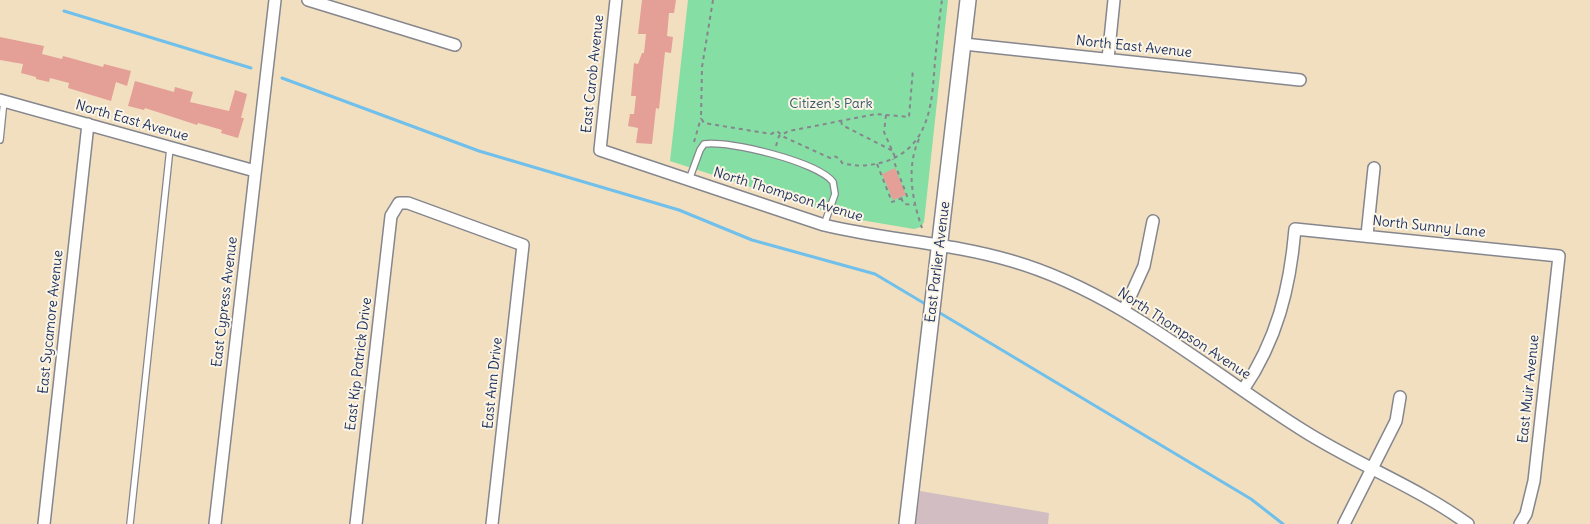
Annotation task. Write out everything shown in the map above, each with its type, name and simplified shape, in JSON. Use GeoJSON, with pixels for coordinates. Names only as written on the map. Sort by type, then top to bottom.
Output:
{"type":"FeatureCollection","features":[{"type":"Feature","properties":{"kind":"street","name":"East Cypress Avenue"},"geometry":{"type":"LineString","coordinates":[[215,524],[275,0]]}},
{"type":"Feature","properties":{"kind":"street"},"geometry":{"type":"LineString","coordinates":[[308,0],[454,45]]}},
{"type":"Feature","properties":{"kind":"street","name":"East Carob Avenue"},"geometry":{"type":"LineString","coordinates":[[600,150],[616,0]]}},
{"type":"Feature","properties":{"kind":"street","name":"East Parlier Avenue"},"geometry":{"type":"LineString","coordinates":[[907,524],[968,0]]}},
{"type":"Feature","properties":{"kind":"street"},"geometry":{"type":"LineString","coordinates":[[1108,59],[1114,0]]}},
{"type":"Feature","properties":{"kind":"street","name":"North East Avenue"},"geometry":{"type":"LineString","coordinates":[[964,44],[1300,80]]}},
{"type":"Feature","properties":{"kind":"street","name":"North East Avenue"},"geometry":{"type":"LineString","coordinates":[[2,100],[255,171]]}},
{"type":"Feature","properties":{"kind":"street","name":"East Sycamore Avenue"},"geometry":{"type":"LineString","coordinates":[[44,524],[88,124]]}},
{"type":"Feature","properties":{"kind":"street","name":"North Thompson Avenue"},"geometry":{"type":"LineString","coordinates":[[600,150],[824,225],[855,233],[940,246],[1013,261],[1071,284],[1124,310],[1305,432],[1406,485],[1468,524]]}},
{"type":"Feature","properties":{"kind":"street"},"geometry":{"type":"LineString","coordinates":[[1367,235],[1374,168]]}},
{"type":"Feature","properties":{"kind":"street","name":"East Kip Patrick Drive"},"geometry":{"type":"LineString","coordinates":[[356,524],[391,216],[394,208],[399,203],[408,203],[524,245]]}},
{"type":"Feature","properties":{"kind":"street"},"geometry":{"type":"LineString","coordinates":[[1124,310],[1144,266],[1154,221]]}},
{"type":"Feature","properties":{"kind":"street","name":"North Sunny Lane"},"geometry":{"type":"LineString","coordinates":[[1243,390],[1265,354],[1282,312],[1292,269],[1295,229],[1559,256]]}},
{"type":"Feature","properties":{"kind":"street","name":"East Ann Drive"},"geometry":{"type":"LineString","coordinates":[[492,524],[524,245]]}},
{"type":"Feature","properties":{"kind":"street","name":"East Muir Avenue"},"geometry":{"type":"LineString","coordinates":[[1520,524],[1528,506],[1534,481],[1559,256]]}},
{"type":"Feature","properties":{"kind":"street"},"geometry":{"type":"LineString","coordinates":[[1344,524],[1396,421],[1400,397]]}},
{"type":"Feature","properties":{"kind":"lane"},"geometry":{"type":"LineString","coordinates":[[0,140],[2,100]]}},
{"type":"Feature","properties":{"kind":"lane"},"geometry":{"type":"LineString","coordinates":[[689,180],[702,146],[708,143],[739,147],[792,160],[814,169],[833,182],[834,194],[824,225]]}},
{"type":"Feature","properties":{"kind":"lane"},"geometry":{"type":"LineString","coordinates":[[130,524],[170,148]]}},
{"type":"Feature","properties":{"kind":"path"},"geometry":{"type":"LineString","coordinates":[[706,124],[701,118],[701,79],[713,0]]}},
{"type":"Feature","properties":{"kind":"path"},"geometry":{"type":"LineString","coordinates":[[922,228],[911,186],[912,162],[930,110],[942,0]]}},
{"type":"Feature","properties":{"kind":"path"},"geometry":{"type":"LineString","coordinates":[[780,135],[841,121],[886,115],[909,117],[914,75],[912,69]]}},
{"type":"Feature","properties":{"kind":"path"},"geometry":{"type":"LineString","coordinates":[[876,164],[892,202],[907,196],[893,152],[884,132],[886,115]]}},
{"type":"Feature","properties":{"kind":"path"},"geometry":{"type":"LineString","coordinates":[[841,121],[842,125],[893,152]]}},
{"type":"Feature","properties":{"kind":"path"},"geometry":{"type":"LineString","coordinates":[[698,129],[706,124],[780,135],[830,158],[834,156],[840,159],[842,163],[864,166],[894,158],[906,151],[920,137]]}},
{"type":"Feature","properties":{"kind":"path"},"geometry":{"type":"LineString","coordinates":[[901,198],[904,204],[915,205]]}},
{"type":"Feature","properties":{"kind":"shaded area"},"geometry":{"type":"Polygon","coordinates":[[[920,491],[1049,513],[1048,524],[916,524],[920,491]]]}},
{"type":"Feature","properties":{"kind":"green space","name":"Citizen's Park"},"geometry":{"type":"Polygon","coordinates":[[[688,0],[948,0],[924,222],[921,227],[914,229],[843,217],[670,161],[688,0]]]}},
{"type":"Feature","properties":{"kind":"building"},"geometry":{"type":"Polygon","coordinates":[[[642,0],[676,0],[674,13],[669,13],[667,36],[673,37],[671,53],[665,52],[659,109],[656,108],[652,144],[636,143],[638,128],[628,126],[630,114],[634,114],[636,96],[631,96],[634,63],[638,64],[642,53],[644,53],[646,34],[638,34],[642,0]]]}},
{"type":"Feature","properties":{"kind":"building"},"geometry":{"type":"Polygon","coordinates":[[[0,37],[44,46],[42,54],[62,59],[63,56],[103,67],[104,64],[131,71],[127,86],[116,82],[111,101],[68,88],[69,83],[50,78],[49,82],[36,79],[36,77],[21,73],[23,64],[0,60],[0,37]]]}},
{"type":"Feature","properties":{"kind":"building"},"geometry":{"type":"Polygon","coordinates":[[[135,81],[174,92],[175,87],[193,92],[190,102],[229,111],[235,90],[247,94],[241,118],[244,118],[238,138],[221,133],[222,130],[198,123],[197,125],[145,108],[144,110],[128,106],[135,81]]]}},
{"type":"Feature","properties":{"kind":"building"},"geometry":{"type":"Polygon","coordinates":[[[895,168],[906,195],[893,200],[882,174],[895,168]]]}},
{"type":"Feature","properties":{"kind":"waterway"},"geometry":{"type":"LineString","coordinates":[[64,11],[251,68]]}},
{"type":"Feature","properties":{"kind":"waterway"},"geometry":{"type":"LineString","coordinates":[[282,78],[479,151],[679,210],[752,240],[875,274],[927,305]]}},
{"type":"Feature","properties":{"kind":"waterway"},"geometry":{"type":"LineString","coordinates":[[940,313],[1251,499],[1283,524]]}}]}
